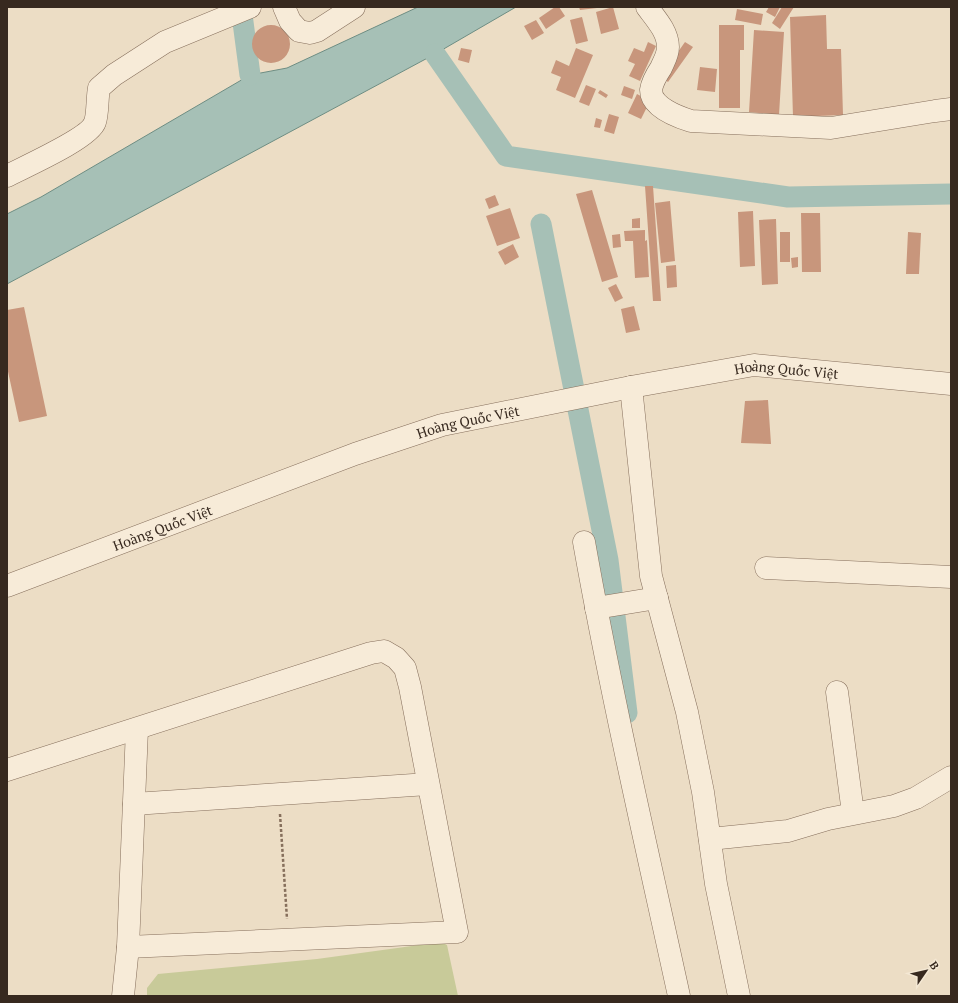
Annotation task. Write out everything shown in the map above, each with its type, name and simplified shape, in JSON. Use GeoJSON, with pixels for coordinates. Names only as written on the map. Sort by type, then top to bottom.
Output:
{"type":"FeatureCollection","features":[{"type":"Feature","properties":{"kind":"street"},"geometry":{"type":"LineString","coordinates":[[284,7],[290,21],[299,31],[310,33],[317,31],[354,7]]}},
{"type":"Feature","properties":{"kind":"street"},"geometry":{"type":"LineString","coordinates":[[647,7],[662,27],[668,48],[666,57],[652,86],[651,92],[654,99],[660,106],[677,116],[691,121],[831,128],[951,109]]}},
{"type":"Feature","properties":{"kind":"street"},"geometry":{"type":"LineString","coordinates":[[7,176],[72,142],[91,129],[97,116],[99,88],[114,75],[165,42],[242,10]]}},
{"type":"Feature","properties":{"kind":"street","name":"Hoàng Quốc Việt"},"geometry":{"type":"LineString","coordinates":[[7,586],[355,454],[442,425],[624,388],[754,365],[951,384]]}},
{"type":"Feature","properties":{"kind":"street"},"geometry":{"type":"LineString","coordinates":[[624,388],[654,598],[686,712],[703,792],[716,884],[739,996]]}},
{"type":"Feature","properties":{"kind":"street"},"geometry":{"type":"LineString","coordinates":[[584,542],[601,607],[679,996]]}},
{"type":"Feature","properties":{"kind":"street"},"geometry":{"type":"LineString","coordinates":[[766,568],[951,577]]}},
{"type":"Feature","properties":{"kind":"street"},"geometry":{"type":"LineString","coordinates":[[601,607],[654,598]]}},
{"type":"Feature","properties":{"kind":"street"},"geometry":{"type":"LineString","coordinates":[[7,770],[371,653],[384,651],[396,658],[405,668],[410,687],[457,932],[128,947]]}},
{"type":"Feature","properties":{"kind":"street"},"geometry":{"type":"LineString","coordinates":[[837,692],[853,814]]}},
{"type":"Feature","properties":{"kind":"street"},"geometry":{"type":"LineString","coordinates":[[123,996],[128,947],[137,729]]}},
{"type":"Feature","properties":{"kind":"street"},"geometry":{"type":"LineString","coordinates":[[710,838],[788,831],[828,819],[894,806],[916,798],[951,777]]}},
{"type":"Feature","properties":{"kind":"street"},"geometry":{"type":"LineString","coordinates":[[134,804],[428,784]]}},
{"type":"Feature","properties":{"kind":"path"},"geometry":{"type":"LineString","coordinates":[[280,812],[288,925]]}},
{"type":"Feature","properties":{"kind":"green space"},"geometry":{"type":"Polygon","coordinates":[[[441,942],[447,945],[458,996],[147,996],[147,988],[158,974],[317,959],[441,942]]]}},
{"type":"Feature","properties":{"kind":"shaded area"},"geometry":{"type":"Polygon","coordinates":[[[418,7],[516,7],[435,54],[7,284],[7,214],[41,197],[250,75],[287,68],[418,7]]]}},
{"type":"Feature","properties":{"kind":"building"},"geometry":{"type":"Polygon","coordinates":[[[555,7],[559,7],[565,16],[546,29],[539,18],[555,7]]]}},
{"type":"Feature","properties":{"kind":"building"},"geometry":{"type":"Polygon","coordinates":[[[579,7],[597,7],[597,8],[580,10],[579,7]]]}},
{"type":"Feature","properties":{"kind":"building"},"geometry":{"type":"Polygon","coordinates":[[[613,7],[619,29],[601,34],[596,12],[613,7]]]}},
{"type":"Feature","properties":{"kind":"building"},"geometry":{"type":"Polygon","coordinates":[[[769,7],[780,7],[775,17],[766,12],[769,7]]]}},
{"type":"Feature","properties":{"kind":"building"},"geometry":{"type":"Polygon","coordinates":[[[782,7],[794,7],[780,29],[772,23],[782,7]]]}},
{"type":"Feature","properties":{"kind":"building"},"geometry":{"type":"Polygon","coordinates":[[[737,9],[763,14],[761,25],[735,20],[737,9]]]}},
{"type":"Feature","properties":{"kind":"building"},"geometry":{"type":"Polygon","coordinates":[[[826,15],[827,49],[841,49],[843,115],[793,117],[790,17],[826,15]]]}},
{"type":"Feature","properties":{"kind":"building"},"geometry":{"type":"Polygon","coordinates":[[[582,17],[588,41],[576,44],[570,20],[582,17]]]}},
{"type":"Feature","properties":{"kind":"building"},"geometry":{"type":"Polygon","coordinates":[[[536,20],[544,33],[532,40],[524,26],[536,20]]]}},
{"type":"Feature","properties":{"kind":"building"},"geometry":{"type":"Polygon","coordinates":[[[267,25],[275,25],[282,28],[287,33],[290,44],[287,55],[282,60],[275,63],[267,63],[260,60],[255,55],[252,48],[252,40],[255,33],[260,28],[267,25]]]}},
{"type":"Feature","properties":{"kind":"building"},"geometry":{"type":"Polygon","coordinates":[[[719,25],[744,25],[744,50],[740,50],[740,108],[719,108],[719,25]]]}},
{"type":"Feature","properties":{"kind":"building"},"geometry":{"type":"Polygon","coordinates":[[[754,30],[784,32],[779,115],[749,112],[754,30]]]}},
{"type":"Feature","properties":{"kind":"building"},"geometry":{"type":"Polygon","coordinates":[[[648,42],[656,46],[640,81],[629,76],[635,64],[628,61],[634,48],[644,52],[648,42]]]}},
{"type":"Feature","properties":{"kind":"building"},"geometry":{"type":"Polygon","coordinates":[[[685,42],[693,47],[668,82],[661,76],[685,42]]]}},
{"type":"Feature","properties":{"kind":"building"},"geometry":{"type":"Polygon","coordinates":[[[461,48],[472,50],[469,63],[458,60],[461,48]]]}},
{"type":"Feature","properties":{"kind":"building"},"geometry":{"type":"Polygon","coordinates":[[[576,48],[593,55],[575,98],[556,90],[561,77],[551,73],[556,60],[569,66],[576,48]]]}},
{"type":"Feature","properties":{"kind":"building"},"geometry":{"type":"Polygon","coordinates":[[[700,67],[717,69],[715,92],[697,90],[700,67]]]}},
{"type":"Feature","properties":{"kind":"building"},"geometry":{"type":"Polygon","coordinates":[[[586,85],[596,89],[589,106],[579,102],[586,85]]]}},
{"type":"Feature","properties":{"kind":"building"},"geometry":{"type":"Polygon","coordinates":[[[624,86],[635,90],[632,99],[621,95],[624,86]]]}},
{"type":"Feature","properties":{"kind":"building"},"geometry":{"type":"Polygon","coordinates":[[[600,90],[608,95],[606,98],[598,93],[600,90]]]}},
{"type":"Feature","properties":{"kind":"building"},"geometry":{"type":"Polygon","coordinates":[[[637,94],[650,101],[641,119],[628,113],[637,94]]]}},
{"type":"Feature","properties":{"kind":"building"},"geometry":{"type":"Polygon","coordinates":[[[609,114],[619,117],[614,134],[604,131],[609,114]]]}},
{"type":"Feature","properties":{"kind":"building"},"geometry":{"type":"Polygon","coordinates":[[[596,118],[602,120],[600,128],[594,127],[596,118]]]}},
{"type":"Feature","properties":{"kind":"building"},"geometry":{"type":"Polygon","coordinates":[[[645,186],[653,186],[661,301],[653,301],[645,186]]]}},
{"type":"Feature","properties":{"kind":"building"},"geometry":{"type":"Polygon","coordinates":[[[592,190],[618,277],[602,282],[576,194],[592,190]]]}},
{"type":"Feature","properties":{"kind":"building"},"geometry":{"type":"Polygon","coordinates":[[[495,195],[499,205],[489,209],[485,199],[495,195]]]}},
{"type":"Feature","properties":{"kind":"building"},"geometry":{"type":"Polygon","coordinates":[[[670,201],[675,261],[661,263],[655,203],[670,201]]]}},
{"type":"Feature","properties":{"kind":"building"},"geometry":{"type":"Polygon","coordinates":[[[510,208],[520,238],[497,246],[486,216],[510,208]]]}},
{"type":"Feature","properties":{"kind":"building"},"geometry":{"type":"Polygon","coordinates":[[[753,211],[755,266],[740,267],[738,212],[753,211]]]}},
{"type":"Feature","properties":{"kind":"building"},"geometry":{"type":"Polygon","coordinates":[[[801,213],[820,213],[821,272],[802,272],[801,213]]]}},
{"type":"Feature","properties":{"kind":"building"},"geometry":{"type":"Polygon","coordinates":[[[640,218],[640,228],[632,228],[632,219],[640,218]]]}},
{"type":"Feature","properties":{"kind":"building"},"geometry":{"type":"Polygon","coordinates":[[[776,219],[778,284],[762,285],[759,220],[776,219]]]}},
{"type":"Feature","properties":{"kind":"building"},"geometry":{"type":"Polygon","coordinates":[[[645,230],[649,277],[635,278],[633,241],[625,241],[624,231],[645,230]]]}},
{"type":"Feature","properties":{"kind":"building"},"geometry":{"type":"Polygon","coordinates":[[[780,232],[790,232],[790,262],[780,262],[780,232]]]}},
{"type":"Feature","properties":{"kind":"building"},"geometry":{"type":"Polygon","coordinates":[[[908,232],[921,233],[919,274],[906,274],[908,232]]]}},
{"type":"Feature","properties":{"kind":"building"},"geometry":{"type":"Polygon","coordinates":[[[620,234],[621,247],[613,248],[612,235],[620,234]]]}},
{"type":"Feature","properties":{"kind":"building"},"geometry":{"type":"Polygon","coordinates":[[[513,244],[519,257],[505,265],[498,252],[513,244]]]}},
{"type":"Feature","properties":{"kind":"building"},"geometry":{"type":"Polygon","coordinates":[[[798,257],[798,267],[792,268],[791,258],[798,257]]]}},
{"type":"Feature","properties":{"kind":"building"},"geometry":{"type":"Polygon","coordinates":[[[676,265],[677,287],[667,288],[666,266],[676,265]]]}},
{"type":"Feature","properties":{"kind":"building"},"geometry":{"type":"Polygon","coordinates":[[[616,284],[623,298],[615,302],[608,288],[616,284]]]}},
{"type":"Feature","properties":{"kind":"building"},"geometry":{"type":"Polygon","coordinates":[[[634,306],[640,330],[626,333],[621,309],[634,306]]]}},
{"type":"Feature","properties":{"kind":"building"},"geometry":{"type":"Polygon","coordinates":[[[24,307],[47,416],[19,422],[7,367],[7,310],[24,307]]]}},
{"type":"Feature","properties":{"kind":"building"},"geometry":{"type":"Polygon","coordinates":[[[768,400],[771,444],[741,443],[745,401],[768,400]]]}},
{"type":"Feature","properties":{"kind":"waterway"},"geometry":{"type":"LineString","coordinates":[[241,7],[250,75]]}},
{"type":"Feature","properties":{"kind":"waterway"},"geometry":{"type":"LineString","coordinates":[[435,54],[506,156],[788,197],[951,194]]}},
{"type":"Feature","properties":{"kind":"waterway"},"geometry":{"type":"LineString","coordinates":[[541,224],[608,560],[627,713]]}}]}
